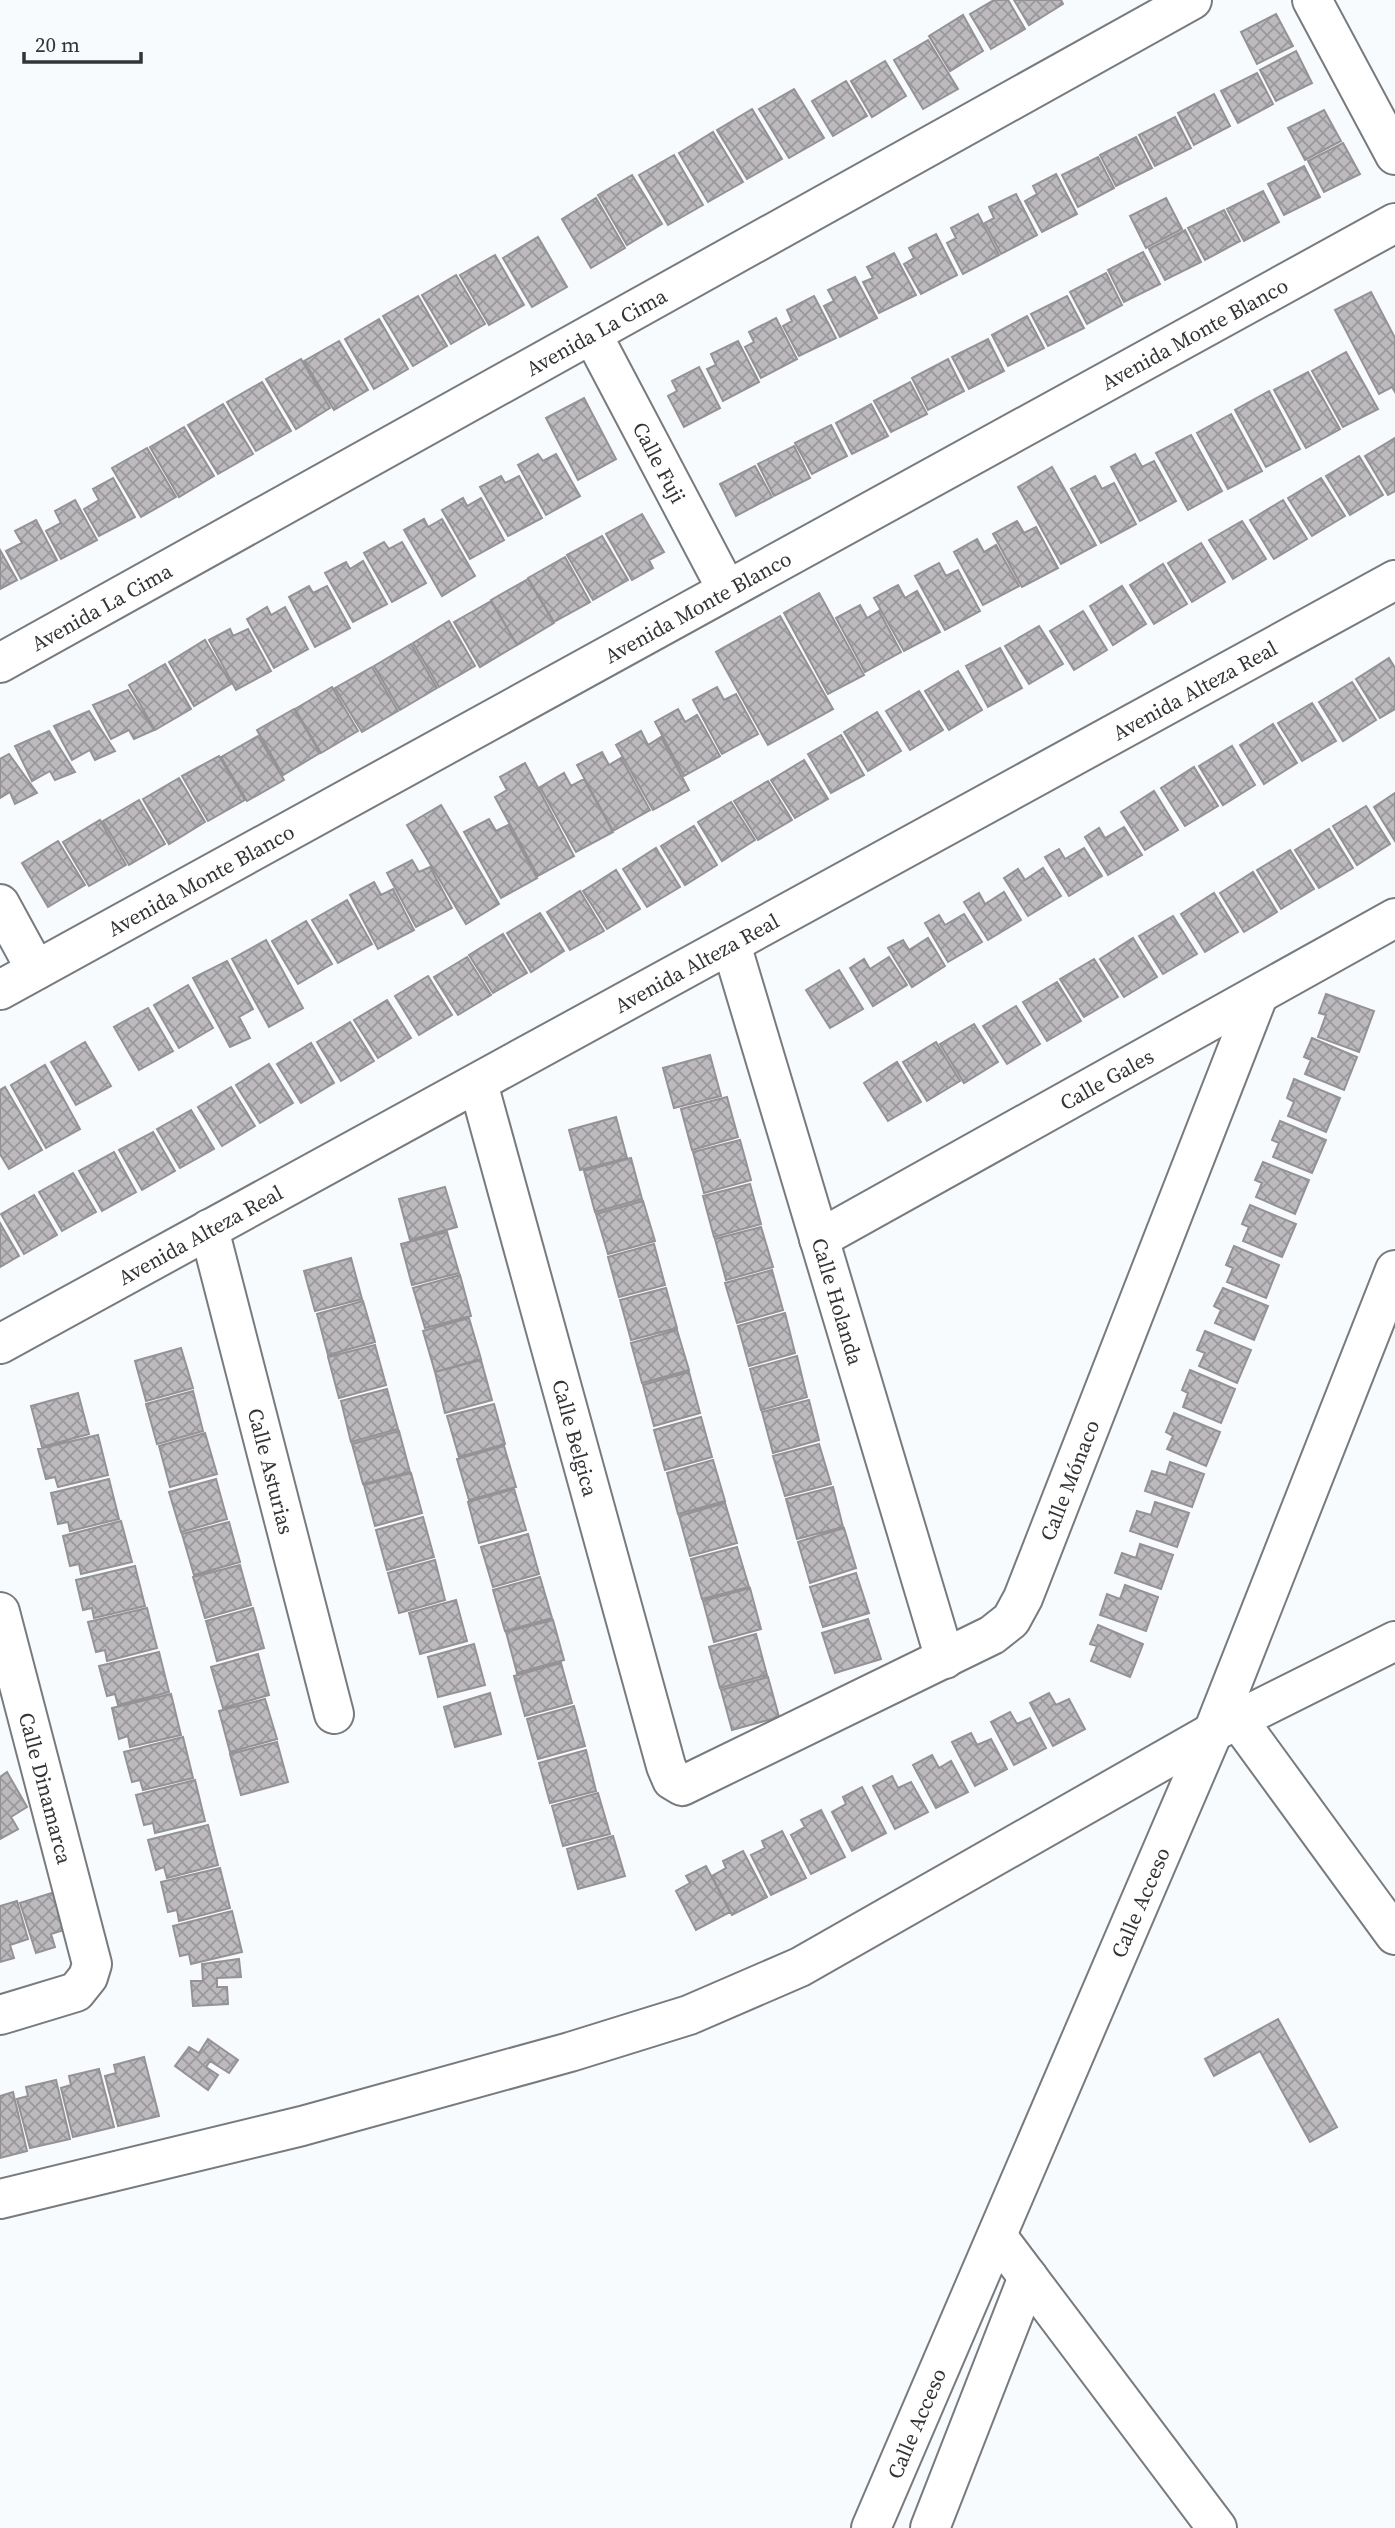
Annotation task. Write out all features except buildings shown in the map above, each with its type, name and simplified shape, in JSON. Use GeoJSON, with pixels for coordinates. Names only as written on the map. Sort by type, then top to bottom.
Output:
{"type":"FeatureCollection","features":[{"type":"Feature","properties":{"kind":"street","name":"Avenida La Cima"},"geometry":{"type":"LineString","coordinates":[[0,663],[1192,0]]}},
{"type":"Feature","properties":{"kind":"street"},"geometry":{"type":"LineString","coordinates":[[1312,0],[1395,155]]}},
{"type":"Feature","properties":{"kind":"street","name":"Avenida Monte Blanco"},"geometry":{"type":"LineString","coordinates":[[0,990],[1395,223]]}},
{"type":"Feature","properties":{"kind":"street","name":"Calle Fuji"},"geometry":{"type":"LineString","coordinates":[[592,334],[727,590]]}},
{"type":"Feature","properties":{"kind":"street","name":"Avenida Alteza Real"},"geometry":{"type":"LineString","coordinates":[[0,1344],[1395,580]]}},
{"type":"Feature","properties":{"kind":"street"},"geometry":{"type":"LineString","coordinates":[[0,904],[36,970]]}},
{"type":"Feature","properties":{"kind":"street","name":"Calle Gales"},"geometry":{"type":"LineString","coordinates":[[819,1239],[1395,918]]}},
{"type":"Feature","properties":{"kind":"street","name":"Calle Holanda"},"geometry":{"type":"LineString","coordinates":[[731,944],[944,1659]]}},
{"type":"Feature","properties":{"kind":"street","name":"Calle Mónaco"},"geometry":{"type":"LineString","coordinates":[[682,1786],[992,1635],[1011,1620],[1023,1598],[1258,996]]}},
{"type":"Feature","properties":{"kind":"street","name":"Calle Belgica"},"geometry":{"type":"LineString","coordinates":[[478,1083],[666,1766],[672,1780],[682,1786]]}},
{"type":"Feature","properties":{"kind":"street","name":"Calle Asturias"},"geometry":{"type":"LineString","coordinates":[[209,1229],[334,1714]]}},
{"type":"Feature","properties":{"kind":"street","name":"Calle Acceso"},"geometry":{"type":"LineString","coordinates":[[871,2528],[997,2236],[1225,1726],[1395,1270]]}},
{"type":"Feature","properties":{"kind":"street","name":"Calle Dinamarca"},"geometry":{"type":"LineString","coordinates":[[0,1612],[10,1691],[92,1964],[88,1977],[76,1992],[0,2015]]}},
{"type":"Feature","properties":{"kind":"street"},"geometry":{"type":"LineString","coordinates":[[0,2199],[302,2126],[570,2052],[689,2015],[800,1967],[1225,1726],[1395,1641]]}},
{"type":"Feature","properties":{"kind":"street"},"geometry":{"type":"LineString","coordinates":[[1225,1726],[1395,1935]]}},
{"type":"Feature","properties":{"kind":"street"},"geometry":{"type":"LineString","coordinates":[[997,2236],[1217,2528]]}},
{"type":"Feature","properties":{"kind":"street"},"geometry":{"type":"LineString","coordinates":[[930,2528],[1028,2277]]}}]}
